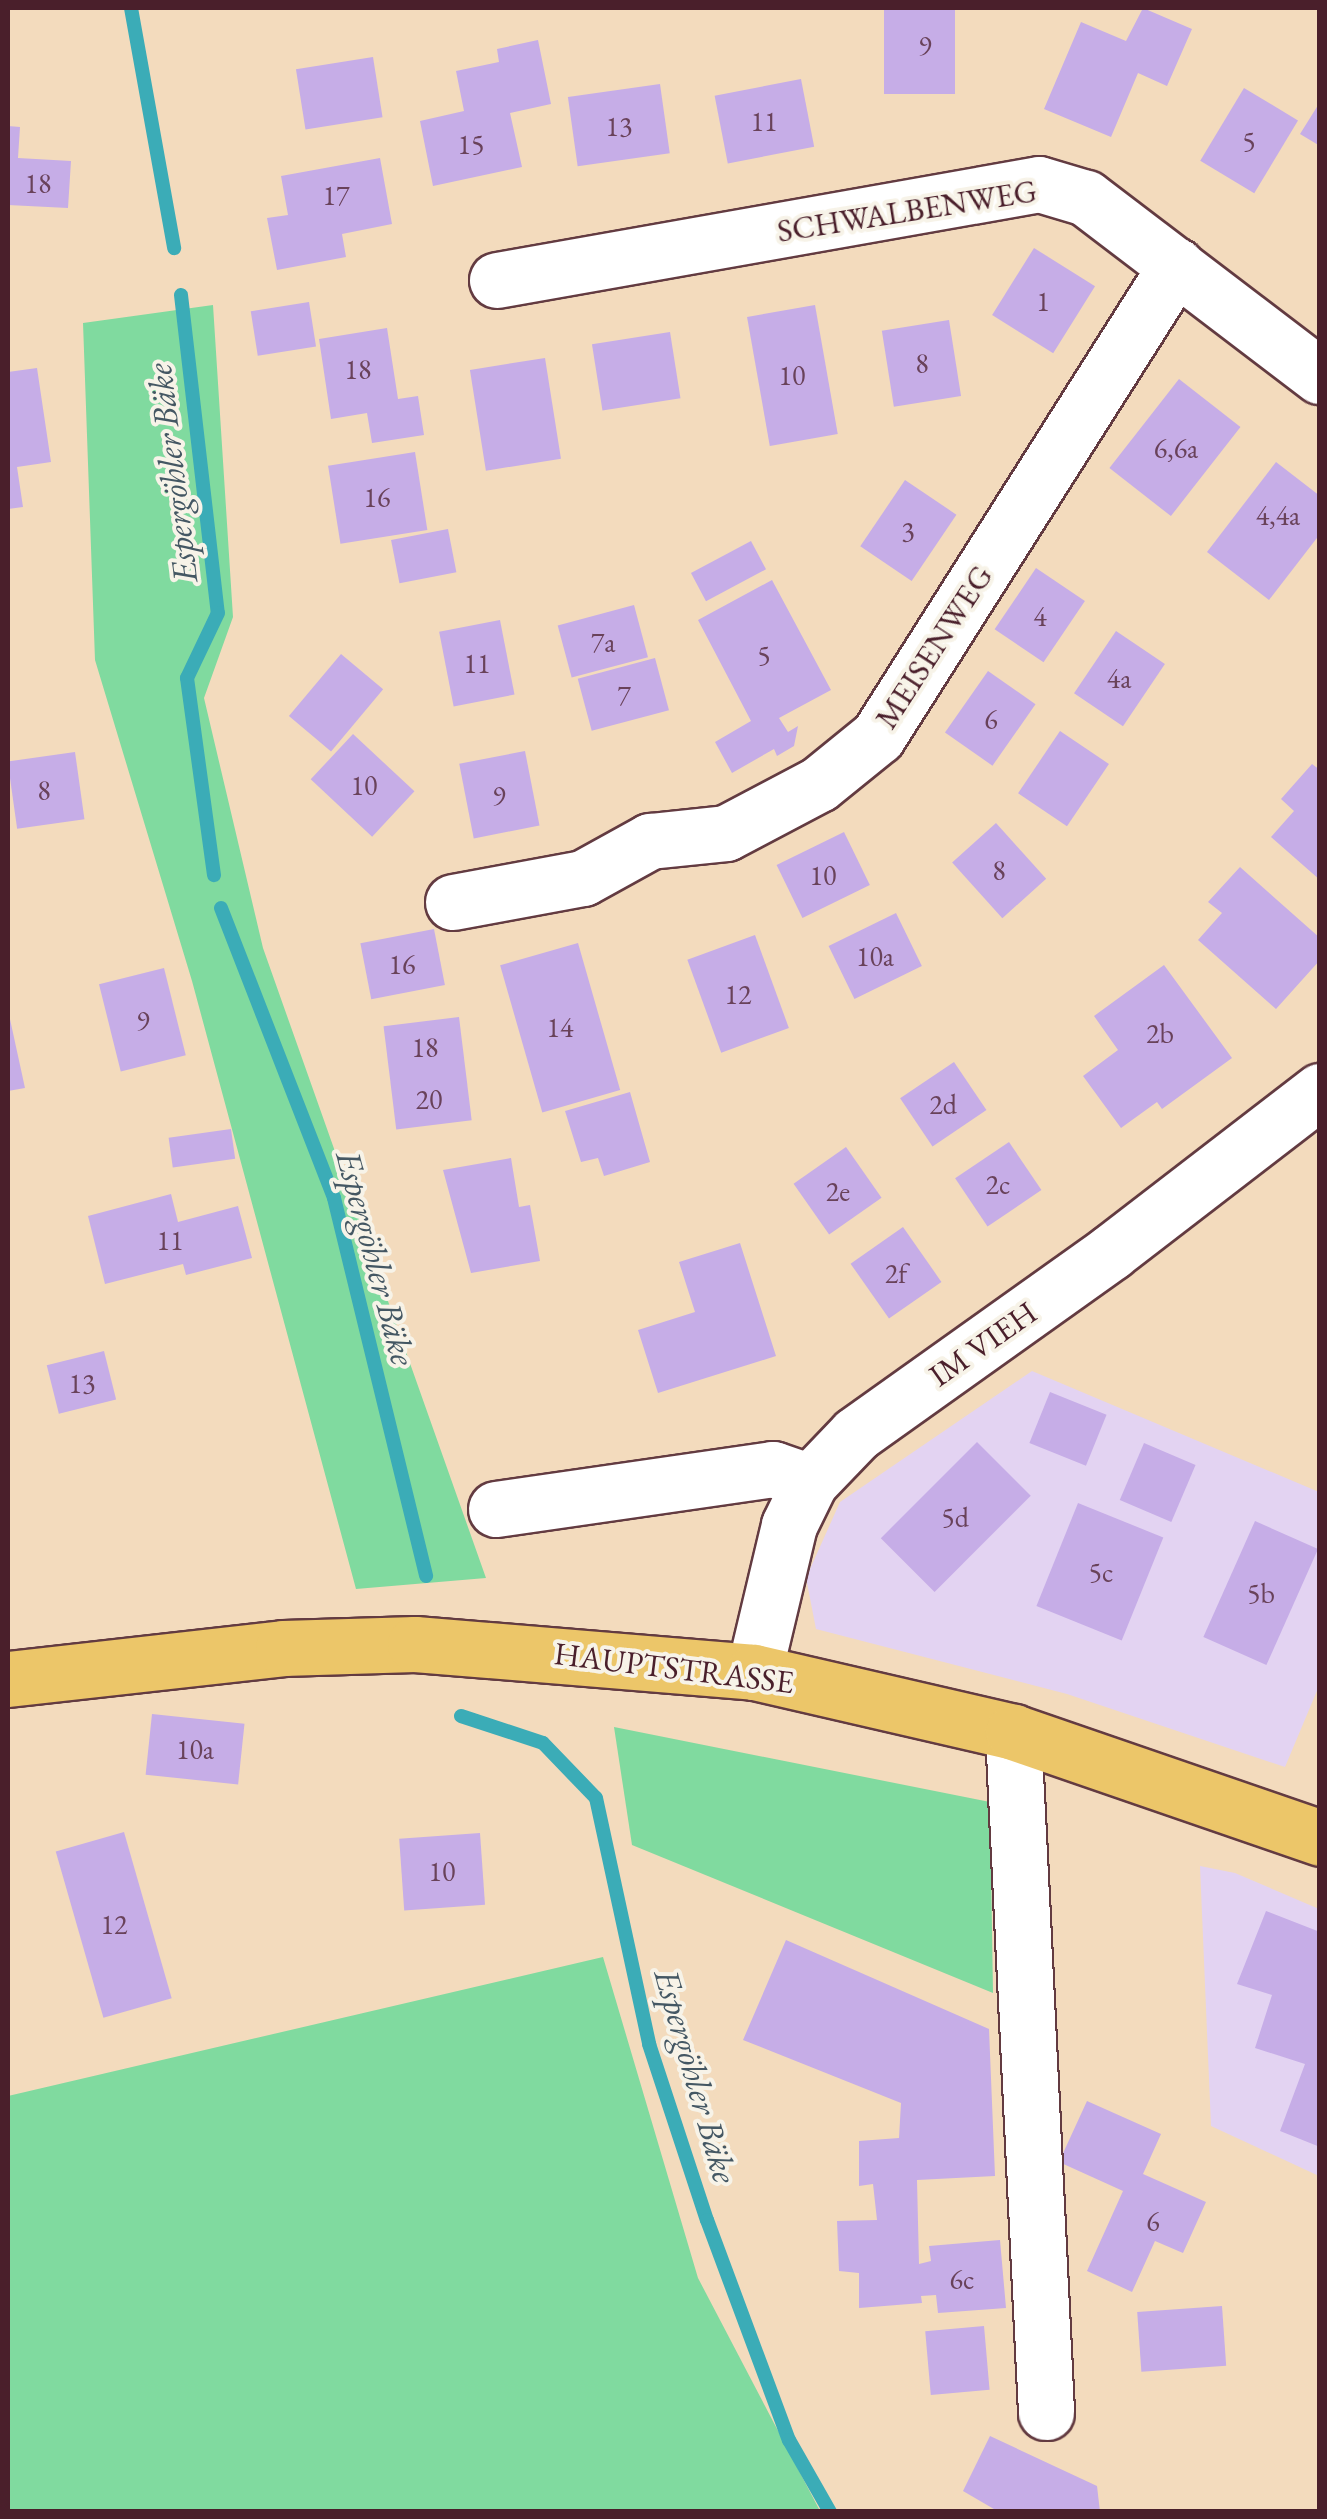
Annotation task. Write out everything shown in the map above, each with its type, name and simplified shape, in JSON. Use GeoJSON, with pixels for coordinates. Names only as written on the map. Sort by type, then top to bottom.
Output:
{"type":"FeatureCollection","features":[{"type":"Feature","properties":{"kind":"main road","name":"HAUPTSTRASSE"},"geometry":{"type":"LineString","coordinates":[[8,1679],[283,1648],[416,1644],[754,1672],[1013,1732],[1320,1838]]}},
{"type":"Feature","properties":{"kind":"street","name":"SCHWALBENWEG"},"geometry":{"type":"LineString","coordinates":[[497,280],[1039,184],[1086,198],[1320,376]]}},
{"type":"Feature","properties":{"kind":"street","name":"MEISENWEG"},"geometry":{"type":"LineString","coordinates":[[453,902],[583,878],[650,841],[726,833],[819,784],[878,736],[1176,266]]}},
{"type":"Feature","properties":{"kind":"street","name":"IM VIEH"},"geometry":{"type":"LineString","coordinates":[[754,1672],[789,1525],[810,1482],[856,1434],[1111,1252],[1320,1091]]}},
{"type":"Feature","properties":{"kind":"street"},"geometry":{"type":"LineString","coordinates":[[496,1510],[772,1469],[810,1482]]}},
{"type":"Feature","properties":{"kind":"street"},"geometry":{"type":"LineString","coordinates":[[1013,1732],[1046,2412]]}},
{"type":"Feature","properties":{"kind":"shaded area"},"geometry":{"type":"Polygon","coordinates":[[[1032,1371],[1319,1492],[1319,1686],[1285,1767],[1067,1694],[816,1629],[806,1578],[840,1502],[1032,1371]]]}},
{"type":"Feature","properties":{"kind":"shaded area"},"geometry":{"type":"Polygon","coordinates":[[[1200,1866],[1235,1873],[1319,1909],[1319,2176],[1211,2126],[1200,1866]]]}},
{"type":"Feature","properties":{"kind":"green space"},"geometry":{"type":"Polygon","coordinates":[[[213,305],[233,617],[204,698],[263,948],[486,1578],[356,1589],[192,981],[95,660],[83,323],[213,305]]]}},
{"type":"Feature","properties":{"kind":"green space"},"geometry":{"type":"Polygon","coordinates":[[[614,1727],[990,1802],[993,1993],[632,1845],[614,1727]]]}},
{"type":"Feature","properties":{"kind":"green space"},"geometry":{"type":"Polygon","coordinates":[[[603,1957],[698,2278],[820,2511],[8,2511],[8,2096],[603,1957]]]}},
{"type":"Feature","properties":{"kind":"building"},"geometry":{"type":"Polygon","coordinates":[[[884,8],[955,8],[955,94],[884,94],[884,8]]]}},
{"type":"Feature","properties":{"kind":"building"},"geometry":{"type":"Polygon","coordinates":[[[1143,8],[1192,29],[1167,86],[1138,73],[1111,137],[1044,109],[1081,22],[1126,41],[1143,8]]]}},
{"type":"Feature","properties":{"kind":"building"},"geometry":{"type":"Polygon","coordinates":[[[538,40],[551,104],[510,113],[522,167],[433,186],[420,121],[464,111],[456,71],[499,62],[497,49],[538,40]]]}},
{"type":"Feature","properties":{"kind":"building"},"geometry":{"type":"Polygon","coordinates":[[[373,57],[383,117],[306,129],[296,69],[373,57]]]}},
{"type":"Feature","properties":{"kind":"building"},"geometry":{"type":"Polygon","coordinates":[[[801,79],[814,147],[728,164],[715,96],[801,79]]]}},
{"type":"Feature","properties":{"kind":"building"},"geometry":{"type":"Polygon","coordinates":[[[660,84],[670,153],[578,166],[568,97],[660,84]]]}},
{"type":"Feature","properties":{"kind":"building"},"geometry":{"type":"Polygon","coordinates":[[[1244,88],[1298,120],[1254,193],[1200,161],[1244,88]]]}},
{"type":"Feature","properties":{"kind":"building"},"geometry":{"type":"Polygon","coordinates":[[[1320,102],[1320,146],[1300,134],[1320,102]]]}},
{"type":"Feature","properties":{"kind":"building"},"geometry":{"type":"Polygon","coordinates":[[[8,126],[20,127],[18,158],[71,161],[68,208],[8,205],[8,126]]]}},
{"type":"Feature","properties":{"kind":"building"},"geometry":{"type":"Polygon","coordinates":[[[380,158],[392,224],[342,234],[346,257],[277,270],[267,218],[288,215],[281,176],[380,158]]]}},
{"type":"Feature","properties":{"kind":"building"},"geometry":{"type":"Polygon","coordinates":[[[1034,248],[1095,286],[1053,353],[992,315],[1034,248]]]}},
{"type":"Feature","properties":{"kind":"building"},"geometry":{"type":"Polygon","coordinates":[[[309,302],[316,346],[258,356],[251,311],[309,302]]]}},
{"type":"Feature","properties":{"kind":"building"},"geometry":{"type":"Polygon","coordinates":[[[815,305],[838,434],[770,446],[747,317],[815,305]]]}},
{"type":"Feature","properties":{"kind":"building"},"geometry":{"type":"Polygon","coordinates":[[[949,320],[961,396],[894,407],[882,331],[949,320]]]}},
{"type":"Feature","properties":{"kind":"building"},"geometry":{"type":"Polygon","coordinates":[[[387,328],[398,399],[418,396],[424,435],[372,443],[367,413],[331,419],[319,339],[387,328]]]}},
{"type":"Feature","properties":{"kind":"building"},"geometry":{"type":"Polygon","coordinates":[[[670,332],[680,398],[602,411],[592,344],[670,332]]]}},
{"type":"Feature","properties":{"kind":"building"},"geometry":{"type":"Polygon","coordinates":[[[545,358],[561,459],[486,471],[470,370],[545,358]]]}},
{"type":"Feature","properties":{"kind":"building"},"geometry":{"type":"Polygon","coordinates":[[[37,368],[51,462],[17,467],[23,507],[8,509],[8,372],[37,368]]]}},
{"type":"Feature","properties":{"kind":"building"},"geometry":{"type":"Polygon","coordinates":[[[1179,379],[1240,427],[1171,516],[1109,468],[1179,379]]]}},
{"type":"Feature","properties":{"kind":"building"},"geometry":{"type":"Polygon","coordinates":[[[415,452],[427,530],[340,544],[328,466],[415,452]]]}},
{"type":"Feature","properties":{"kind":"building"},"geometry":{"type":"Polygon","coordinates":[[[1276,462],[1320,496],[1320,534],[1269,600],[1207,552],[1276,462]]]}},
{"type":"Feature","properties":{"kind":"building"},"geometry":{"type":"Polygon","coordinates":[[[905,480],[956,515],[912,581],[860,546],[905,480]]]}},
{"type":"Feature","properties":{"kind":"building"},"geometry":{"type":"Polygon","coordinates":[[[448,529],[456,572],[399,583],[391,540],[448,529]]]}},
{"type":"Feature","properties":{"kind":"building"},"geometry":{"type":"Polygon","coordinates":[[[751,541],[766,569],[706,601],[691,573],[751,541]]]}},
{"type":"Feature","properties":{"kind":"building"},"geometry":{"type":"Polygon","coordinates":[[[1036,568],[1085,601],[1044,662],[995,629],[1036,568]]]}},
{"type":"Feature","properties":{"kind":"building"},"geometry":{"type":"Polygon","coordinates":[[[772,580],[831,690],[779,718],[788,732],[798,726],[794,746],[777,756],[774,749],[732,773],[715,742],[751,721],[698,620],[772,580]]]}},
{"type":"Feature","properties":{"kind":"building"},"geometry":{"type":"Polygon","coordinates":[[[634,605],[648,657],[572,678],[558,625],[634,605]]]}},
{"type":"Feature","properties":{"kind":"building"},"geometry":{"type":"Polygon","coordinates":[[[500,620],[515,695],[454,706],[439,632],[500,620]]]}},
{"type":"Feature","properties":{"kind":"building"},"geometry":{"type":"Polygon","coordinates":[[[1116,631],[1165,664],[1123,726],[1074,693],[1116,631]]]}},
{"type":"Feature","properties":{"kind":"building"},"geometry":{"type":"Polygon","coordinates":[[[341,654],[383,689],[331,751],[289,716],[341,654]]]}},
{"type":"Feature","properties":{"kind":"building"},"geometry":{"type":"Polygon","coordinates":[[[655,658],[669,710],[592,731],[578,679],[655,658]]]}},
{"type":"Feature","properties":{"kind":"building"},"geometry":{"type":"Polygon","coordinates":[[[988,671],[1036,704],[992,766],[945,732],[988,671]]]}},
{"type":"Feature","properties":{"kind":"building"},"geometry":{"type":"Polygon","coordinates":[[[1060,731],[1109,764],[1067,826],[1018,793],[1060,731]]]}},
{"type":"Feature","properties":{"kind":"building"},"geometry":{"type":"Polygon","coordinates":[[[353,734],[414,791],[372,837],[311,779],[353,734]]]}},
{"type":"Feature","properties":{"kind":"building"},"geometry":{"type":"Polygon","coordinates":[[[525,751],[540,826],[474,838],[459,764],[525,751]]]}},
{"type":"Feature","properties":{"kind":"building"},"geometry":{"type":"Polygon","coordinates":[[[75,752],[84,819],[17,829],[8,761],[75,752]]]}},
{"type":"Feature","properties":{"kind":"building"},"geometry":{"type":"Polygon","coordinates":[[[1312,764],[1320,770],[1320,880],[1271,837],[1294,811],[1281,799],[1312,764]]]}},
{"type":"Feature","properties":{"kind":"building"},"geometry":{"type":"Polygon","coordinates":[[[996,823],[1046,879],[1002,918],[952,862],[996,823]]]}},
{"type":"Feature","properties":{"kind":"building"},"geometry":{"type":"Polygon","coordinates":[[[844,832],[870,885],[802,918],[777,865],[844,832]]]}},
{"type":"Feature","properties":{"kind":"building"},"geometry":{"type":"Polygon","coordinates":[[[1240,867],[1320,938],[1320,960],[1276,1009],[1198,940],[1222,913],[1208,902],[1240,867]]]}},
{"type":"Feature","properties":{"kind":"building"},"geometry":{"type":"Polygon","coordinates":[[[896,913],[922,966],[854,999],[829,946],[896,913]]]}},
{"type":"Feature","properties":{"kind":"building"},"geometry":{"type":"Polygon","coordinates":[[[434,929],[445,985],[371,999],[360,943],[434,929]]]}},
{"type":"Feature","properties":{"kind":"building"},"geometry":{"type":"Polygon","coordinates":[[[755,935],[789,1028],[721,1053],[687,960],[755,935]]]}},
{"type":"Feature","properties":{"kind":"building"},"geometry":{"type":"Polygon","coordinates":[[[578,943],[620,1090],[542,1112],[500,965],[578,943]]]}},
{"type":"Feature","properties":{"kind":"building"},"geometry":{"type":"Polygon","coordinates":[[[1164,965],[1232,1058],[1162,1109],[1157,1102],[1121,1128],[1083,1076],[1118,1050],[1094,1016],[1164,965]]]}},
{"type":"Feature","properties":{"kind":"building"},"geometry":{"type":"Polygon","coordinates":[[[164,968],[186,1055],[121,1072],[99,984],[164,968]]]}},
{"type":"Feature","properties":{"kind":"building"},"geometry":{"type":"Polygon","coordinates":[[[8,1010],[25,1088],[8,1091],[8,1010]]]}},
{"type":"Feature","properties":{"kind":"building"},"geometry":{"type":"Polygon","coordinates":[[[459,1017],[472,1120],[396,1129],[384,1026],[459,1017]]]}},
{"type":"Feature","properties":{"kind":"building"},"geometry":{"type":"Polygon","coordinates":[[[954,1062],[986,1110],[933,1146],[900,1098],[954,1062]]]}},
{"type":"Feature","properties":{"kind":"building"},"geometry":{"type":"Polygon","coordinates":[[[630,1092],[650,1162],[604,1176],[598,1158],[581,1162],[565,1111],[630,1092]]]}},
{"type":"Feature","properties":{"kind":"building"},"geometry":{"type":"Polygon","coordinates":[[[231,1129],[235,1159],[173,1167],[169,1138],[231,1129]]]}},
{"type":"Feature","properties":{"kind":"building"},"geometry":{"type":"Polygon","coordinates":[[[1009,1142],[1041,1190],[988,1226],[955,1178],[1009,1142]]]}},
{"type":"Feature","properties":{"kind":"building"},"geometry":{"type":"Polygon","coordinates":[[[846,1147],[882,1198],[829,1234],[794,1184],[846,1147]]]}},
{"type":"Feature","properties":{"kind":"building"},"geometry":{"type":"Polygon","coordinates":[[[511,1158],[519,1207],[530,1205],[540,1261],[471,1273],[443,1170],[511,1158]]]}},
{"type":"Feature","properties":{"kind":"building"},"geometry":{"type":"Polygon","coordinates":[[[171,1194],[178,1222],[238,1206],[252,1258],[186,1275],[183,1264],[105,1284],[88,1216],[171,1194]]]}},
{"type":"Feature","properties":{"kind":"building"},"geometry":{"type":"Polygon","coordinates":[[[903,1227],[941,1282],[889,1319],[851,1264],[903,1227]]]}},
{"type":"Feature","properties":{"kind":"building"},"geometry":{"type":"Polygon","coordinates":[[[740,1243],[776,1356],[658,1393],[638,1330],[695,1312],[679,1262],[740,1243]]]}},
{"type":"Feature","properties":{"kind":"building"},"geometry":{"type":"Polygon","coordinates":[[[104,1351],[116,1400],[59,1414],[47,1365],[104,1351]]]}},
{"type":"Feature","properties":{"kind":"building"},"geometry":{"type":"Polygon","coordinates":[[[1050,1392],[1107,1415],[1086,1466],[1029,1443],[1050,1392]]]}},
{"type":"Feature","properties":{"kind":"building"},"geometry":{"type":"Polygon","coordinates":[[[977,1442],[1031,1496],[935,1592],[881,1538],[977,1442]]]}},
{"type":"Feature","properties":{"kind":"building"},"geometry":{"type":"Polygon","coordinates":[[[1144,1443],[1196,1465],[1171,1522],[1120,1500],[1144,1443]]]}},
{"type":"Feature","properties":{"kind":"building"},"geometry":{"type":"Polygon","coordinates":[[[1078,1503],[1163,1537],[1122,1640],[1036,1606],[1078,1503]]]}},
{"type":"Feature","properties":{"kind":"building"},"geometry":{"type":"Polygon","coordinates":[[[1255,1521],[1318,1549],[1266,1665],[1203,1637],[1255,1521]]]}},
{"type":"Feature","properties":{"kind":"building"},"geometry":{"type":"Polygon","coordinates":[[[152,1714],[244,1724],[238,1784],[146,1775],[152,1714]]]}},
{"type":"Feature","properties":{"kind":"building"},"geometry":{"type":"Polygon","coordinates":[[[124,1832],[172,1998],[103,2018],[56,1852],[124,1832]]]}},
{"type":"Feature","properties":{"kind":"building"},"geometry":{"type":"Polygon","coordinates":[[[480,1833],[485,1905],[404,1910],[399,1839],[480,1833]]]}},
{"type":"Feature","properties":{"kind":"building"},"geometry":{"type":"Polygon","coordinates":[[[1266,1911],[1320,1932],[1320,2147],[1280,2131],[1305,2064],[1255,2048],[1272,1995],[1237,1984],[1266,1911]]]}},
{"type":"Feature","properties":{"kind":"building"},"geometry":{"type":"Polygon","coordinates":[[[786,1940],[989,2029],[995,2176],[917,2180],[919,2264],[931,2261],[929,2246],[1000,2240],[1006,2308],[938,2313],[936,2295],[921,2296],[922,2303],[859,2308],[859,2273],[839,2271],[837,2221],[877,2220],[873,2184],[859,2186],[859,2141],[899,2138],[901,2103],[743,2040],[786,1940]]]}},
{"type":"Feature","properties":{"kind":"building"},"geometry":{"type":"Polygon","coordinates":[[[1087,2101],[1161,2134],[1143,2174],[1206,2202],[1183,2253],[1155,2241],[1132,2292],[1087,2271],[1123,2191],[1059,2162],[1087,2101]]]}},
{"type":"Feature","properties":{"kind":"building"},"geometry":{"type":"Polygon","coordinates":[[[1222,2306],[1226,2366],[1141,2372],[1137,2312],[1222,2306]]]}},
{"type":"Feature","properties":{"kind":"building"},"geometry":{"type":"Polygon","coordinates":[[[984,2326],[990,2390],[931,2395],[925,2331],[984,2326]]]}},
{"type":"Feature","properties":{"kind":"building"},"geometry":{"type":"Polygon","coordinates":[[[990,2436],[1097,2486],[1100,2512],[999,2512],[963,2491],[990,2436]]]}},
{"type":"Feature","properties":{"kind":"waterway","name":"Espergöhler Bäke"},"geometry":{"type":"LineString","coordinates":[[131,8],[174,248]]}},
{"type":"Feature","properties":{"kind":"waterway","name":"Espergöhler Bäke"},"geometry":{"type":"LineString","coordinates":[[181,295],[218,613],[187,678],[214,875]]}},
{"type":"Feature","properties":{"kind":"waterway","name":"Espergöhler Bäke"},"geometry":{"type":"LineString","coordinates":[[221,908],[334,1198],[426,1576]]}},
{"type":"Feature","properties":{"kind":"waterway","name":"Espergöhler Bäke"},"geometry":{"type":"LineString","coordinates":[[461,1716],[543,1743],[596,1798],[649,2044],[707,2220],[789,2440],[830,2512]]}}]}
